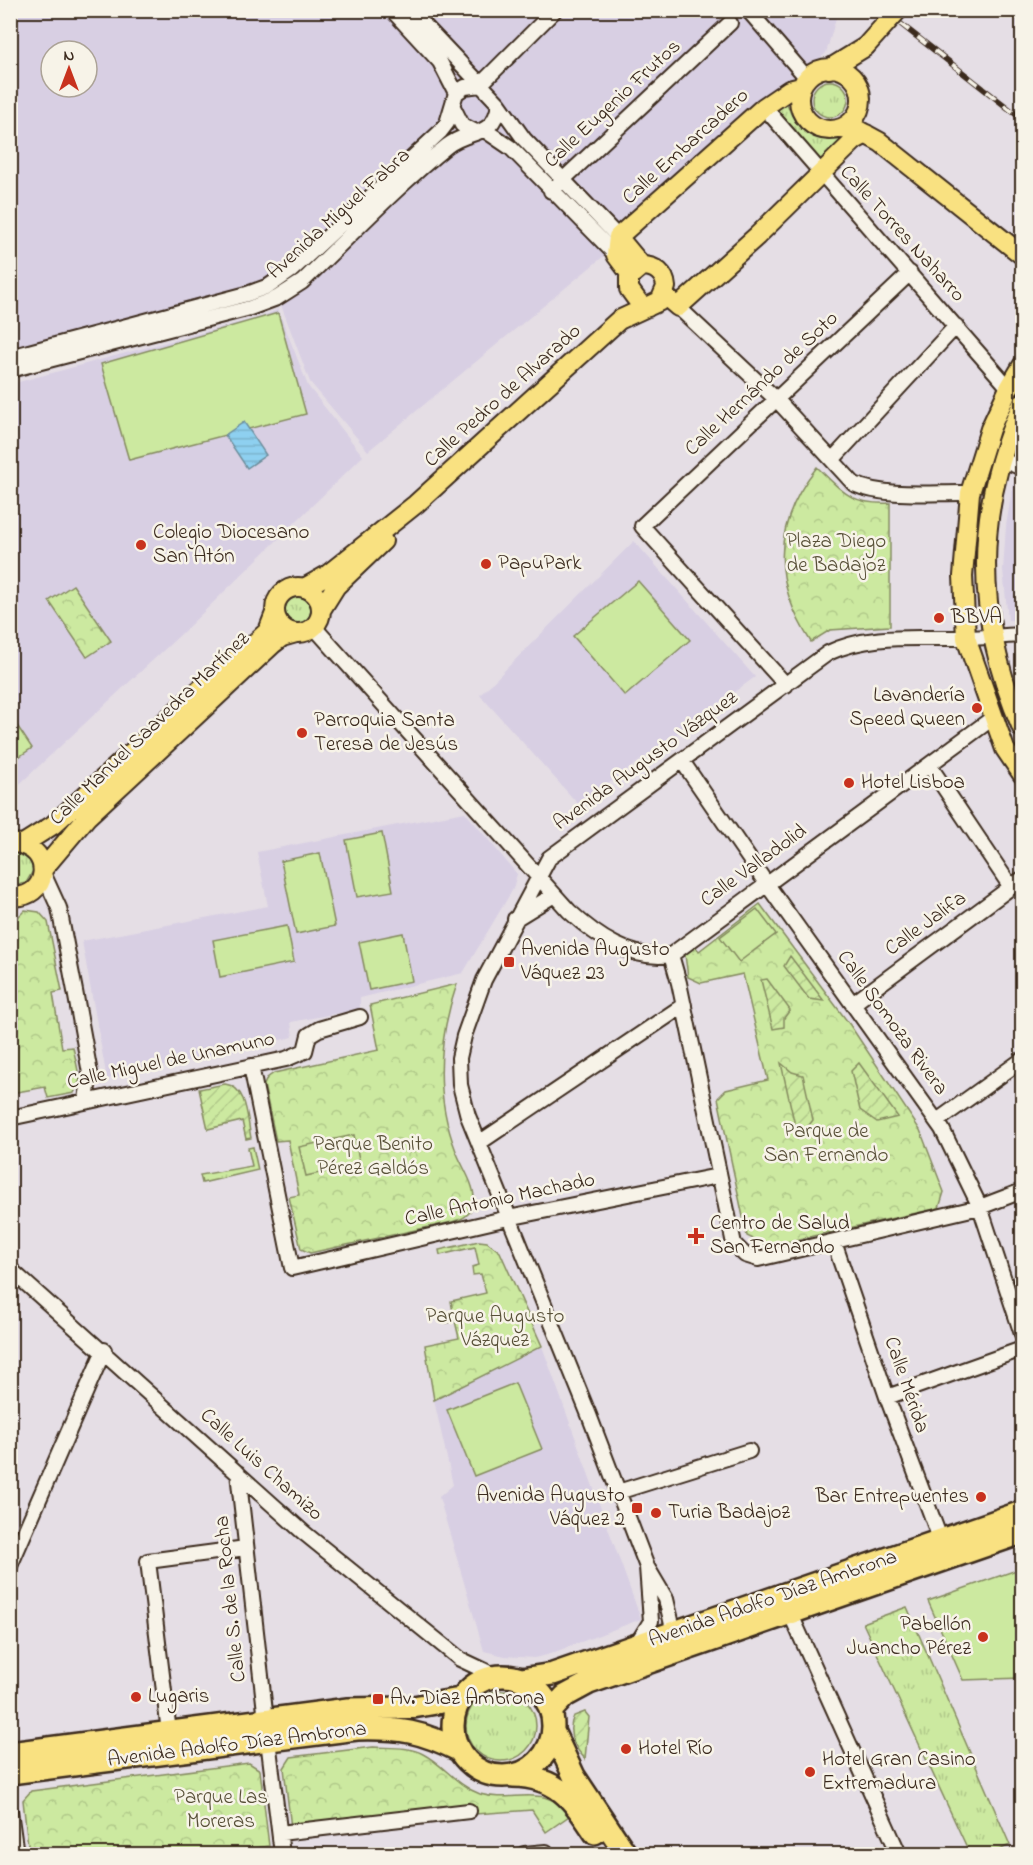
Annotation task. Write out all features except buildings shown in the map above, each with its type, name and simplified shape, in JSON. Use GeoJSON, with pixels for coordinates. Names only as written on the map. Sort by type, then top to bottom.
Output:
{"type":"FeatureCollection","features":[{"type":"Feature","properties":{"kind":"highway","name":"Avenida Adolfo Díaz Ambrona"},"geometry":{"type":"LineString","coordinates":[[521,1679],[553,1674],[1023,1512]]}},
{"type":"Feature","properties":{"kind":"highway","name":"Avenida Adolfo Díaz Ambrona"},"geometry":{"type":"LineString","coordinates":[[552,1721],[566,1696],[589,1683],[791,1615],[1023,1532]]}},
{"type":"Feature","properties":{"kind":"highway"},"geometry":{"type":"LineString","coordinates":[[941,1541],[948,1547],[957,1548],[1002,1533],[1023,1532]]}},
{"type":"Feature","properties":{"kind":"highway"},"geometry":{"type":"LineString","coordinates":[[589,1683],[604,1672],[664,1650],[674,1633]]}},
{"type":"Feature","properties":{"kind":"highway"},"geometry":{"type":"LineString","coordinates":[[609,1854],[581,1812],[558,1789],[536,1777],[481,1770],[469,1762],[460,1751],[453,1725],[460,1699],[470,1688],[482,1680],[496,1676],[521,1679],[540,1694],[574,1776],[626,1854]]}},
{"type":"Feature","properties":{"kind":"highway","name":"Avenida Adolfo Díaz Ambrona"},"geometry":{"type":"LineString","coordinates":[[10,1773],[267,1730],[348,1709],[407,1708],[460,1699]]}},
{"type":"Feature","properties":{"kind":"highway"},"geometry":{"type":"LineString","coordinates":[[509,1775],[525,1771],[539,1761],[549,1747],[552,1721]]}},
{"type":"Feature","properties":{"kind":"highway","name":"Avenida Adolfo Díaz Ambrona"},"geometry":{"type":"LineString","coordinates":[[10,1753],[169,1732],[383,1728],[426,1734],[460,1751]]}},
{"type":"Feature","properties":{"kind":"main road"},"geometry":{"type":"LineString","coordinates":[[898,10],[866,47],[804,82],[800,104],[807,120],[815,127],[826,130],[840,129],[873,138],[1023,255]]}},
{"type":"Feature","properties":{"kind":"main road"},"geometry":{"type":"LineString","coordinates":[[866,47],[858,86],[860,108],[873,138]]}},
{"type":"Feature","properties":{"kind":"main road"},"geometry":{"type":"LineString","coordinates":[[829,69],[844,70],[858,86]]}},
{"type":"Feature","properties":{"kind":"main road","name":"Calle Embarcadero"},"geometry":{"type":"LineString","coordinates":[[618,237],[764,107],[804,82]]}},
{"type":"Feature","properties":{"kind":"main road"},"geometry":{"type":"LineString","coordinates":[[840,129],[854,121],[860,108]]}},
{"type":"Feature","properties":{"kind":"main road"},"geometry":{"type":"LineString","coordinates":[[634,277],[659,271],[666,282],[671,301],[757,236],[855,140],[873,138]]}},
{"type":"Feature","properties":{"kind":"main road"},"geometry":{"type":"LineString","coordinates":[[618,237],[634,277],[640,304],[648,307]]}},
{"type":"Feature","properties":{"kind":"main road","name":"Calle Pedro de Alvarado"},"geometry":{"type":"LineString","coordinates":[[619,320],[634,277]]}},
{"type":"Feature","properties":{"kind":"main road","name":"Calle Pedro de Alvarado"},"geometry":{"type":"LineString","coordinates":[[318,619],[336,586],[417,504],[619,320],[660,301],[671,301]]}},
{"type":"Feature","properties":{"kind":"main road"},"geometry":{"type":"LineString","coordinates":[[1023,366],[1009,388],[990,429],[970,493],[963,546],[966,638],[1005,749],[1023,774]]}},
{"type":"Feature","properties":{"kind":"main road"},"geometry":{"type":"LineString","coordinates":[[1023,405],[1000,459],[992,491],[985,543],[986,586],[992,637],[1006,688],[1023,728]]}},
{"type":"Feature","properties":{"kind":"main road","name":"Calle Pedro de Alvarado"},"geometry":{"type":"LineString","coordinates":[[304,588],[327,575],[417,504]]}},
{"type":"Feature","properties":{"kind":"main road"},"geometry":{"type":"LineString","coordinates":[[304,588],[314,594],[318,619],[304,633],[296,633],[284,629],[275,613],[277,600],[285,591],[304,588]]}},
{"type":"Feature","properties":{"kind":"main road","name":"Calle Manuel Saavedra Martínez"},"geometry":{"type":"LineString","coordinates":[[17,844],[35,838],[61,819],[207,683],[268,631],[275,613]]}},
{"type":"Feature","properties":{"kind":"main road","name":"Calle Manuel Saavedra Martínez"},"geometry":{"type":"LineString","coordinates":[[16,899],[37,888],[43,871],[60,846],[191,719],[273,644],[282,637],[296,633]]}},
{"type":"Feature","properties":{"kind":"main road"},"geometry":{"type":"LineString","coordinates":[[17,844],[36,852],[43,871]]}},
{"type":"Feature","properties":{"kind":"street"},"geometry":{"type":"LineString","coordinates":[[392,10],[440,62],[456,93],[465,87],[480,85],[555,10]]}},
{"type":"Feature","properties":{"kind":"street"},"geometry":{"type":"LineString","coordinates":[[410,10],[495,101],[524,139],[618,237]]}},
{"type":"Feature","properties":{"kind":"street"},"geometry":{"type":"LineString","coordinates":[[748,10],[804,82]]}},
{"type":"Feature","properties":{"kind":"street","name":"Calle Eugenio Frutos"},"geometry":{"type":"LineString","coordinates":[[551,191],[730,23]]}},
{"type":"Feature","properties":{"kind":"street"},"geometry":{"type":"LineString","coordinates":[[466,70],[495,70]]}},
{"type":"Feature","properties":{"kind":"street"},"geometry":{"type":"LineString","coordinates":[[481,131],[497,120],[495,70]]}},
{"type":"Feature","properties":{"kind":"street","name":"Avenida Miguel Fabra"},"geometry":{"type":"LineString","coordinates":[[10,357],[247,294],[269,286],[292,270],[420,153],[447,123],[456,93]]}},
{"type":"Feature","properties":{"kind":"street"},"geometry":{"type":"LineString","coordinates":[[453,107],[456,118],[462,125],[481,131],[511,148],[551,191],[618,237]]}},
{"type":"Feature","properties":{"kind":"street","name":"Calle Torres Naharro"},"geometry":{"type":"LineString","coordinates":[[764,107],[1009,388]]}},
{"type":"Feature","properties":{"kind":"street","name":"Avenida Miguel Fabra"},"geometry":{"type":"LineString","coordinates":[[10,370],[250,308],[277,298],[302,282],[432,158],[451,143],[481,131]]}},
{"type":"Feature","properties":{"kind":"street","name":"Calle Hernándo de Soto"},"geometry":{"type":"LineString","coordinates":[[786,685],[642,526],[910,273]]}},
{"type":"Feature","properties":{"kind":"street"},"geometry":{"type":"LineString","coordinates":[[671,301],[777,400],[854,484],[867,489],[970,493]]}},
{"type":"Feature","properties":{"kind":"street"},"geometry":{"type":"LineString","coordinates":[[832,460],[956,326]]}},
{"type":"Feature","properties":{"kind":"street"},"geometry":{"type":"LineString","coordinates":[[1000,459],[1023,468]]}},
{"type":"Feature","properties":{"kind":"street"},"geometry":{"type":"LineString","coordinates":[[318,619],[554,895],[594,933],[629,951],[659,957],[671,955],[684,1005],[734,1244],[745,1255],[758,1259],[834,1242],[980,1207],[1023,1191]]}},
{"type":"Feature","properties":{"kind":"street","name":"Avenida Augusto Vázquez"},"geometry":{"type":"LineString","coordinates":[[674,1633],[670,1610],[658,1582],[647,1567],[508,1218],[479,1143],[460,1085],[459,1058],[477,997],[513,921],[549,858],[828,653],[848,644],[886,638],[966,638],[1023,634]]}},
{"type":"Feature","properties":{"kind":"street","name":"Calle Valladolid"},"geometry":{"type":"LineString","coordinates":[[671,955],[994,717]]}},
{"type":"Feature","properties":{"kind":"street","name":"Calle Somoza Rivera"},"geometry":{"type":"LineString","coordinates":[[682,760],[766,883],[854,1003],[936,1121],[980,1207],[1023,1334]]}},
{"type":"Feature","properties":{"kind":"street"},"geometry":{"type":"LineString","coordinates":[[929,765],[1017,883]]}},
{"type":"Feature","properties":{"kind":"street"},"geometry":{"type":"LineString","coordinates":[[43,871],[58,908],[90,1073],[86,1101]]}},
{"type":"Feature","properties":{"kind":"street","name":"Calle Jalifa"},"geometry":{"type":"LineString","coordinates":[[854,1003],[1017,883]]}},
{"type":"Feature","properties":{"kind":"street"},"geometry":{"type":"LineString","coordinates":[[513,921],[554,895]]}},
{"type":"Feature","properties":{"kind":"street"},"geometry":{"type":"LineString","coordinates":[[16,899],[44,898],[58,908]]}},
{"type":"Feature","properties":{"kind":"street"},"geometry":{"type":"LineString","coordinates":[[479,1143],[684,1005]]}},
{"type":"Feature","properties":{"kind":"street","name":"Calle Miguel de Unamuno"},"geometry":{"type":"LineString","coordinates":[[10,1118],[286,1059],[304,1052],[309,1035],[319,1029],[360,1017]]}},
{"type":"Feature","properties":{"kind":"street"},"geometry":{"type":"LineString","coordinates":[[936,1121],[1023,1060]]}},
{"type":"Feature","properties":{"kind":"street","name":"Calle Antonio Machado"},"geometry":{"type":"LineString","coordinates":[[251,1066],[292,1268],[508,1218],[718,1176]]}},
{"type":"Feature","properties":{"kind":"street"},"geometry":{"type":"LineString","coordinates":[[90,1073],[111,1095]]}},
{"type":"Feature","properties":{"kind":"street","name":"Calle Mérida"},"geometry":{"type":"LineString","coordinates":[[834,1242],[887,1397],[941,1541]]}},
{"type":"Feature","properties":{"kind":"street","name":"Calle Luis Chamizo"},"geometry":{"type":"LineString","coordinates":[[10,1269],[104,1350],[303,1532],[460,1659],[496,1676]]}},
{"type":"Feature","properties":{"kind":"street"},"geometry":{"type":"LineString","coordinates":[[887,1397],[1023,1349]]}},
{"type":"Feature","properties":{"kind":"street"},"geometry":{"type":"LineString","coordinates":[[10,1566],[104,1350]]}},
{"type":"Feature","properties":{"kind":"street"},"geometry":{"type":"LineString","coordinates":[[618,1492],[749,1451]]}},
{"type":"Feature","properties":{"kind":"street","name":"Calle S. de la Rocha"},"geometry":{"type":"LineString","coordinates":[[238,1473],[282,1854]]}},
{"type":"Feature","properties":{"kind":"street"},"geometry":{"type":"LineString","coordinates":[[169,1732],[148,1561],[246,1548]]}},
{"type":"Feature","properties":{"kind":"street","name":"Avenida Augusto Vázquez"},"geometry":{"type":"LineString","coordinates":[[635,1646],[651,1621],[647,1567]]}},
{"type":"Feature","properties":{"kind":"street"},"geometry":{"type":"LineString","coordinates":[[670,1610],[687,1620],[712,1620]]}},
{"type":"Feature","properties":{"kind":"street"},"geometry":{"type":"LineString","coordinates":[[791,1615],[899,1854]]}},
{"type":"Feature","properties":{"kind":"street"},"geometry":{"type":"LineString","coordinates":[[10,1811],[16,1854]]}},
{"type":"Feature","properties":{"kind":"street"},"geometry":{"type":"LineString","coordinates":[[280,1833],[469,1811]]}},
{"type":"Feature","properties":{"kind":"street"},"geometry":{"type":"LineString","coordinates":[[524,1854],[546,1853]]}},
{"type":"Feature","properties":{"kind":"shaded area"},"geometry":{"type":"Polygon","coordinates":[[[11,11],[838,11],[826,53],[616,246],[368,451],[310,382],[281,305],[11,379],[11,11]]]}},
{"type":"Feature","properties":{"kind":"shaded area","name":"Colegio Diocesano San Atón"},"geometry":{"type":"Polygon","coordinates":[[[278,309],[308,386],[363,456],[180,635],[11,792],[11,384],[263,316],[278,309]]]}},
{"type":"Feature","properties":{"kind":"shaded area"},"geometry":{"type":"Polygon","coordinates":[[[1013,484],[1022,487],[1022,620],[1008,620],[1003,570],[1006,526],[1013,484]]]}},
{"type":"Feature","properties":{"kind":"shaded area"},"geometry":{"type":"Polygon","coordinates":[[[634,541],[755,677],[579,805],[480,695],[634,541]]]}},
{"type":"Feature","properties":{"kind":"shaded area"},"geometry":{"type":"Polygon","coordinates":[[[465,812],[517,874],[513,889],[463,973],[360,998],[360,1009],[291,1022],[293,1037],[107,1079],[82,941],[268,906],[257,852],[465,812]]]}},
{"type":"Feature","properties":{"kind":"shaded area"},"geometry":{"type":"Polygon","coordinates":[[[542,1346],[641,1619],[547,1655],[534,1658],[505,1656],[484,1651],[439,1497],[453,1485],[434,1400],[542,1346]]]}},
{"type":"Feature","properties":{"kind":"green space"},"geometry":{"type":"Polygon","coordinates":[[[830,81],[843,86],[848,99],[843,112],[830,117],[817,112],[812,99],[817,86],[830,81]]]}},
{"type":"Feature","properties":{"kind":"green space"},"geometry":{"type":"Polygon","coordinates":[[[787,103],[796,122],[808,134],[825,140],[845,139],[820,163],[776,110],[787,103]]]}},
{"type":"Feature","properties":{"kind":"green space"},"geometry":{"type":"Polygon","coordinates":[[[278,313],[306,414],[129,460],[101,364],[278,313]]]}},
{"type":"Feature","properties":{"kind":"green space","name":"Plaza Diego de Badajoz"},"geometry":{"type":"Polygon","coordinates":[[[817,467],[841,490],[857,499],[866,502],[890,503],[890,626],[830,630],[811,642],[798,620],[789,597],[782,553],[785,531],[792,510],[802,488],[817,467]]]}},
{"type":"Feature","properties":{"kind":"green space"},"geometry":{"type":"Polygon","coordinates":[[[638,581],[690,640],[625,696],[573,636],[638,581]]]}},
{"type":"Feature","properties":{"kind":"green space"},"geometry":{"type":"Polygon","coordinates":[[[73,585],[111,641],[87,657],[49,601],[73,585]]]}},
{"type":"Feature","properties":{"kind":"green space"},"geometry":{"type":"Polygon","coordinates":[[[298,597],[308,600],[311,610],[308,620],[298,623],[288,620],[285,610],[288,600],[298,597]]]}},
{"type":"Feature","properties":{"kind":"green space"},"geometry":{"type":"Polygon","coordinates":[[[10,715],[32,748],[11,762],[10,762],[10,715]]]}},
{"type":"Feature","properties":{"kind":"green space"},"geometry":{"type":"Polygon","coordinates":[[[382,833],[393,891],[357,897],[346,840],[382,833]]]}},
{"type":"Feature","properties":{"kind":"green space"},"geometry":{"type":"Polygon","coordinates":[[[15,852],[28,858],[33,871],[26,883],[11,886],[10,853],[15,852]]]}},
{"type":"Feature","properties":{"kind":"green space"},"geometry":{"type":"Polygon","coordinates":[[[320,853],[335,926],[296,934],[281,861],[320,853]]]}},
{"type":"Feature","properties":{"kind":"green space","name":"Parque de San Fernando"},"geometry":{"type":"Polygon","coordinates":[[[760,904],[850,1025],[920,1130],[944,1192],[939,1208],[768,1246],[747,1236],[718,1098],[726,1090],[768,1080],[743,974],[701,983],[688,977],[685,955],[694,945],[699,951],[760,904]]]}},
{"type":"Feature","properties":{"kind":"green space"},"geometry":{"type":"Polygon","coordinates":[[[757,909],[776,934],[739,962],[720,937],[757,909]]]}},
{"type":"Feature","properties":{"kind":"green space"},"geometry":{"type":"Polygon","coordinates":[[[25,910],[39,912],[48,922],[62,991],[53,993],[62,1048],[73,1047],[80,1080],[74,1093],[48,1098],[45,1087],[11,1093],[11,924],[25,910]]]}},
{"type":"Feature","properties":{"kind":"green space"},"geometry":{"type":"Polygon","coordinates":[[[287,926],[294,962],[220,977],[213,940],[287,926]]]}},
{"type":"Feature","properties":{"kind":"green space"},"geometry":{"type":"Polygon","coordinates":[[[403,933],[412,981],[369,990],[359,942],[403,933]]]}},
{"type":"Feature","properties":{"kind":"green space"},"geometry":{"type":"Polygon","coordinates":[[[790,956],[824,1001],[809,999],[784,966],[790,956]]]}},
{"type":"Feature","properties":{"kind":"green space"},"geometry":{"type":"Polygon","coordinates":[[[767,979],[790,1010],[784,1018],[784,1027],[773,1029],[761,980],[767,979]]]}},
{"type":"Feature","properties":{"kind":"green space","name":"Parque Benito Pérez Galdós"},"geometry":{"type":"Polygon","coordinates":[[[457,984],[443,1047],[442,1089],[449,1131],[473,1192],[474,1203],[470,1211],[465,1217],[452,1222],[310,1253],[301,1249],[289,1197],[299,1195],[288,1140],[276,1141],[264,1085],[267,1078],[274,1073],[379,1050],[370,1005],[457,984]]]}},
{"type":"Feature","properties":{"kind":"green space"},"geometry":{"type":"Polygon","coordinates":[[[781,1063],[792,1072],[803,1075],[813,1120],[798,1139],[781,1063]]]}},
{"type":"Feature","properties":{"kind":"green space"},"geometry":{"type":"Polygon","coordinates":[[[859,1063],[898,1117],[877,1122],[860,1110],[851,1071],[859,1063]]]}},
{"type":"Feature","properties":{"kind":"green space"},"geometry":{"type":"Polygon","coordinates":[[[225,1084],[233,1086],[242,1097],[251,1138],[246,1139],[242,1121],[208,1129],[199,1089],[225,1084]]]}},
{"type":"Feature","properties":{"kind":"green space"},"geometry":{"type":"Polygon","coordinates":[[[354,1135],[360,1164],[306,1176],[299,1147],[354,1135]]]}},
{"type":"Feature","properties":{"kind":"green space"},"geometry":{"type":"Polygon","coordinates":[[[253,1147],[258,1170],[202,1183],[200,1175],[252,1166],[248,1148],[253,1147]]]}},
{"type":"Feature","properties":{"kind":"green space","name":"Parque Augusto Vázquez"},"geometry":{"type":"Polygon","coordinates":[[[479,1241],[487,1242],[500,1252],[542,1346],[434,1400],[425,1345],[459,1338],[455,1321],[446,1323],[444,1314],[453,1312],[451,1301],[486,1293],[481,1274],[473,1275],[472,1267],[479,1265],[475,1247],[440,1255],[439,1250],[479,1241]]]}},
{"type":"Feature","properties":{"kind":"green space"},"geometry":{"type":"Polygon","coordinates":[[[515,1383],[542,1449],[474,1476],[447,1410],[515,1383]]]}},
{"type":"Feature","properties":{"kind":"green space","name":"Pabellón Juancho Pérez"},"geometry":{"type":"Polygon","coordinates":[[[1022,1568],[1022,1678],[963,1680],[928,1601],[1022,1568]]]}},
{"type":"Feature","properties":{"kind":"green space"},"geometry":{"type":"Polygon","coordinates":[[[907,1607],[1010,1845],[990,1854],[970,1854],[863,1623],[907,1607]]]}},
{"type":"Feature","properties":{"kind":"green space"},"geometry":{"type":"Polygon","coordinates":[[[494,1691],[508,1691],[521,1697],[530,1706],[536,1719],[534,1739],[526,1751],[508,1761],[494,1761],[481,1755],[472,1746],[466,1733],[466,1719],[472,1706],[481,1697],[494,1691]]]}},
{"type":"Feature","properties":{"kind":"green space"},"geometry":{"type":"Polygon","coordinates":[[[585,1712],[589,1717],[585,1759],[572,1739],[571,1728],[574,1716],[585,1712]]]}},
{"type":"Feature","properties":{"kind":"green space","name":"Parque Las Moreras"},"geometry":{"type":"Polygon","coordinates":[[[373,1747],[417,1751],[431,1759],[464,1786],[480,1794],[504,1797],[540,1796],[560,1805],[569,1816],[546,1832],[532,1810],[475,1814],[472,1806],[291,1828],[284,1768],[291,1757],[373,1747]]]}},
{"type":"Feature","properties":{"kind":"green space","name":"Parque Las Moreras"},"geometry":{"type":"Polygon","coordinates":[[[249,1763],[260,1770],[269,1846],[240,1850],[240,1854],[29,1854],[23,1800],[31,1791],[249,1763]]]}},
{"type":"Feature","properties":{"kind":"water"},"geometry":{"type":"Polygon","coordinates":[[[244,422],[266,455],[247,468],[225,435],[244,422]]]}},
{"type":"Feature","properties":{"kind":"railway"},"geometry":{"type":"LineString","coordinates":[[883,10],[1022,119]]}},
{"type":"Feature","properties":{"kind":"place","name":"Colegio Diocesano San Atón"},"geometry":{"type":"Point","coordinates":[141,545]}},
{"type":"Feature","properties":{"kind":"place","name":"PapuPark"},"geometry":{"type":"Point","coordinates":[486,564]}},
{"type":"Feature","properties":{"kind":"place","name":"BBVA"},"geometry":{"type":"Point","coordinates":[939,618]}},
{"type":"Feature","properties":{"kind":"place","name":"Lavandería Speed Queen"},"geometry":{"type":"Point","coordinates":[977,708]}},
{"type":"Feature","properties":{"kind":"place","name":"Parroquia Santa Teresa de Jesús"},"geometry":{"type":"Point","coordinates":[302,733]}},
{"type":"Feature","properties":{"kind":"place","name":"Hotel Lisboa"},"geometry":{"type":"Point","coordinates":[849,783]}},
{"type":"Feature","properties":{"kind":"place","name":"Avenida Augusto Váquez 23"},"geometry":{"type":"Point","coordinates":[509,962]}},
{"type":"Feature","properties":{"kind":"place","name":"Centro de Salud San Fernando"},"geometry":{"type":"Point","coordinates":[696,1236]}},
{"type":"Feature","properties":{"kind":"place","name":"Bar Entrepuentes"},"geometry":{"type":"Point","coordinates":[981,1497]}},
{"type":"Feature","properties":{"kind":"place","name":"Avenida Augusto Váquez 2"},"geometry":{"type":"Point","coordinates":[637,1508]}},
{"type":"Feature","properties":{"kind":"place","name":"Turia Badajoz"},"geometry":{"type":"Point","coordinates":[656,1513]}},
{"type":"Feature","properties":{"kind":"place","name":"Pabellón Juancho Pérez"},"geometry":{"type":"Point","coordinates":[983,1637]}},
{"type":"Feature","properties":{"kind":"place","name":"Lugaris"},"geometry":{"type":"Point","coordinates":[136,1697]}},
{"type":"Feature","properties":{"kind":"place","name":"Av. Diaz Ambrona"},"geometry":{"type":"Point","coordinates":[378,1699]}},
{"type":"Feature","properties":{"kind":"place","name":"Hotel Río"},"geometry":{"type":"Point","coordinates":[626,1749]}},
{"type":"Feature","properties":{"kind":"place","name":"Hotel Gran Casino Extremadura"},"geometry":{"type":"Point","coordinates":[810,1772]}}]}
